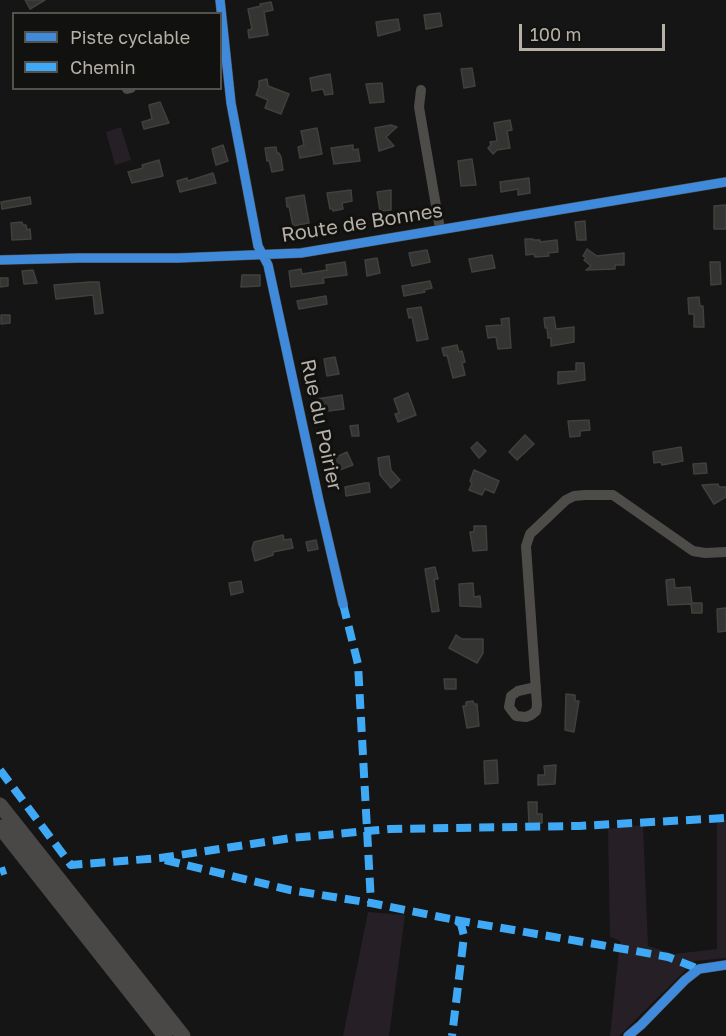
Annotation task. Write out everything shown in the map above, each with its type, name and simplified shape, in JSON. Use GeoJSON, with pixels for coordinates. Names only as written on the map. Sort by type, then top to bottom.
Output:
{"type":"FeatureCollection","features":[{"type":"Feature","properties":{"kind":"highway"},"geometry":{"type":"LineString","coordinates":[[0,805],[183,1036]]}},
{"type":"Feature","properties":{"kind":"highway"},"geometry":{"type":"LineString","coordinates":[[0,827],[165,1036]]}},
{"type":"Feature","properties":{"kind":"street","name":"Rue du Poirier"},"geometry":{"type":"LineString","coordinates":[[222,32],[224,65],[258,246],[268,265],[319,501],[344,604]]}},
{"type":"Feature","properties":{"kind":"street"},"geometry":{"type":"LineString","coordinates":[[421,90],[419,107],[440,229]]}},
{"type":"Feature","properties":{"kind":"street","name":"Route de Bonnes"},"geometry":{"type":"LineString","coordinates":[[0,260],[301,253],[726,182]]}},
{"type":"Feature","properties":{"kind":"street"},"geometry":{"type":"LineString","coordinates":[[536,687],[526,546],[530,534],[566,500],[574,496],[614,495],[693,551],[705,554],[726,552]]}},
{"type":"Feature","properties":{"kind":"street"},"geometry":{"type":"LineString","coordinates":[[628,1036],[684,980],[699,969],[726,964]]}},
{"type":"Feature","properties":{"kind":"shaded area"},"geometry":{"type":"Polygon","coordinates":[[[121,127],[131,160],[115,165],[106,132],[121,127]]]}},
{"type":"Feature","properties":{"kind":"shaded area"},"geometry":{"type":"Polygon","coordinates":[[[717,820],[726,820],[726,958],[695,961],[619,1036],[610,1036],[620,941],[610,937],[608,829],[643,825],[648,946],[674,954],[717,949],[717,820]]]}},
{"type":"Feature","properties":{"kind":"shaded area"},"geometry":{"type":"Polygon","coordinates":[[[368,912],[405,915],[389,1036],[343,1036],[368,912]]]}},
{"type":"Feature","properties":{"kind":"building"},"geometry":{"type":"Polygon","coordinates":[[[25,0],[45,0],[30,9],[25,0]]]}},
{"type":"Feature","properties":{"kind":"building"},"geometry":{"type":"Polygon","coordinates":[[[271,2],[273,10],[264,12],[268,35],[249,38],[248,30],[252,29],[248,9],[271,2]]]}},
{"type":"Feature","properties":{"kind":"building"},"geometry":{"type":"Polygon","coordinates":[[[440,13],[442,26],[426,29],[424,15],[440,13]]]}},
{"type":"Feature","properties":{"kind":"building"},"geometry":{"type":"Polygon","coordinates":[[[398,19],[400,30],[378,36],[376,22],[398,19]]]}},
{"type":"Feature","properties":{"kind":"building"},"geometry":{"type":"Polygon","coordinates":[[[472,68],[475,86],[464,88],[461,69],[472,68]]]}},
{"type":"Feature","properties":{"kind":"building"},"geometry":{"type":"Polygon","coordinates":[[[330,74],[333,94],[325,95],[323,89],[312,91],[310,78],[330,74]]]}},
{"type":"Feature","properties":{"kind":"building"},"geometry":{"type":"Polygon","coordinates":[[[267,79],[268,86],[289,94],[281,114],[265,108],[268,100],[256,95],[259,81],[267,79]]]}},
{"type":"Feature","properties":{"kind":"building"},"geometry":{"type":"Polygon","coordinates":[[[382,83],[384,102],[370,103],[366,84],[382,83]]]}},
{"type":"Feature","properties":{"kind":"building"},"geometry":{"type":"Polygon","coordinates":[[[160,102],[169,123],[144,129],[142,122],[152,119],[149,105],[160,102]]]}},
{"type":"Feature","properties":{"kind":"building"},"geometry":{"type":"Polygon","coordinates":[[[510,120],[512,130],[507,131],[510,148],[497,150],[493,154],[488,148],[491,145],[490,142],[497,141],[494,123],[510,120]]]}},
{"type":"Feature","properties":{"kind":"building"},"geometry":{"type":"Polygon","coordinates":[[[391,125],[397,127],[386,137],[394,146],[379,151],[375,128],[391,125]]]}},
{"type":"Feature","properties":{"kind":"building"},"geometry":{"type":"Polygon","coordinates":[[[317,128],[322,154],[300,158],[298,147],[304,145],[301,131],[317,128]]]}},
{"type":"Feature","properties":{"kind":"building"},"geometry":{"type":"Polygon","coordinates":[[[223,145],[228,161],[216,165],[212,149],[223,145]]]}},
{"type":"Feature","properties":{"kind":"building"},"geometry":{"type":"Polygon","coordinates":[[[353,145],[353,150],[358,149],[360,161],[334,164],[331,148],[353,145]]]}},
{"type":"Feature","properties":{"kind":"building"},"geometry":{"type":"Polygon","coordinates":[[[276,147],[281,157],[283,170],[272,172],[265,148],[276,147]]]}},
{"type":"Feature","properties":{"kind":"building"},"geometry":{"type":"Polygon","coordinates":[[[472,159],[476,185],[461,186],[458,161],[472,159]]]}},
{"type":"Feature","properties":{"kind":"building"},"geometry":{"type":"Polygon","coordinates":[[[159,160],[163,176],[132,183],[128,172],[159,160]]]}},
{"type":"Feature","properties":{"kind":"building"},"geometry":{"type":"Polygon","coordinates":[[[213,173],[216,183],[180,192],[177,181],[187,178],[188,181],[213,173]]]}},
{"type":"Feature","properties":{"kind":"building"},"geometry":{"type":"Polygon","coordinates":[[[529,178],[530,193],[518,195],[518,189],[501,192],[500,182],[529,178]]]}},
{"type":"Feature","properties":{"kind":"building"},"geometry":{"type":"Polygon","coordinates":[[[351,190],[352,201],[342,203],[343,209],[333,211],[330,209],[327,193],[351,190]]]}},
{"type":"Feature","properties":{"kind":"building"},"geometry":{"type":"Polygon","coordinates":[[[391,190],[391,210],[380,211],[377,192],[391,190]]]}},
{"type":"Feature","properties":{"kind":"building"},"geometry":{"type":"Polygon","coordinates":[[[304,195],[309,223],[293,226],[286,198],[304,195]]]}},
{"type":"Feature","properties":{"kind":"building"},"geometry":{"type":"Polygon","coordinates":[[[30,197],[31,204],[2,209],[1,202],[30,197]]]}},
{"type":"Feature","properties":{"kind":"building"},"geometry":{"type":"Polygon","coordinates":[[[726,205],[726,229],[714,229],[714,206],[726,205]]]}},
{"type":"Feature","properties":{"kind":"building"},"geometry":{"type":"Polygon","coordinates":[[[585,221],[586,240],[577,240],[575,222],[585,221]]]}},
{"type":"Feature","properties":{"kind":"building"},"geometry":{"type":"Polygon","coordinates":[[[22,222],[26,225],[27,230],[30,229],[31,239],[12,240],[11,223],[22,222]]]}},
{"type":"Feature","properties":{"kind":"building"},"geometry":{"type":"Polygon","coordinates":[[[525,239],[540,240],[540,242],[557,240],[558,252],[548,253],[549,256],[526,255],[525,239]]]}},
{"type":"Feature","properties":{"kind":"building"},"geometry":{"type":"Polygon","coordinates":[[[587,249],[597,256],[624,253],[624,265],[615,265],[615,269],[586,270],[591,266],[583,256],[587,249]]]}},
{"type":"Feature","properties":{"kind":"building"},"geometry":{"type":"Polygon","coordinates":[[[427,250],[430,262],[412,266],[409,253],[427,250]]]}},
{"type":"Feature","properties":{"kind":"building"},"geometry":{"type":"Polygon","coordinates":[[[492,255],[495,268],[472,272],[469,259],[492,255]]]}},
{"type":"Feature","properties":{"kind":"building"},"geometry":{"type":"Polygon","coordinates":[[[377,258],[380,273],[367,276],[365,260],[377,258]]]}},
{"type":"Feature","properties":{"kind":"building"},"geometry":{"type":"Polygon","coordinates":[[[345,262],[347,275],[323,278],[324,283],[291,287],[289,271],[301,269],[302,274],[327,270],[326,265],[345,262]]]}},
{"type":"Feature","properties":{"kind":"building"},"geometry":{"type":"Polygon","coordinates":[[[710,262],[720,262],[721,284],[711,285],[710,262]]]}},
{"type":"Feature","properties":{"kind":"building"},"geometry":{"type":"Polygon","coordinates":[[[33,270],[37,283],[24,284],[22,271],[33,270]]]}},
{"type":"Feature","properties":{"kind":"building"},"geometry":{"type":"Polygon","coordinates":[[[242,275],[260,275],[260,286],[241,287],[242,275]]]}},
{"type":"Feature","properties":{"kind":"building"},"geometry":{"type":"Polygon","coordinates":[[[0,278],[8,278],[8,286],[0,287],[0,278]]]}},
{"type":"Feature","properties":{"kind":"building"},"geometry":{"type":"Polygon","coordinates":[[[430,281],[432,288],[424,290],[425,292],[404,296],[402,286],[430,281]]]}},
{"type":"Feature","properties":{"kind":"building"},"geometry":{"type":"Polygon","coordinates":[[[99,282],[103,313],[95,314],[93,295],[56,299],[54,285],[99,282]]]}},
{"type":"Feature","properties":{"kind":"building"},"geometry":{"type":"Polygon","coordinates":[[[326,296],[327,304],[299,309],[297,301],[326,296]]]}},
{"type":"Feature","properties":{"kind":"building"},"geometry":{"type":"Polygon","coordinates":[[[699,297],[700,306],[703,306],[704,327],[694,327],[694,314],[689,314],[688,298],[699,297]]]}},
{"type":"Feature","properties":{"kind":"building"},"geometry":{"type":"Polygon","coordinates":[[[421,307],[428,339],[417,341],[412,317],[409,318],[407,309],[421,307]]]}},
{"type":"Feature","properties":{"kind":"building"},"geometry":{"type":"Polygon","coordinates":[[[1,315],[10,315],[10,323],[1,324],[1,315]]]}},
{"type":"Feature","properties":{"kind":"building"},"geometry":{"type":"Polygon","coordinates":[[[554,317],[556,329],[574,327],[574,342],[551,346],[551,338],[548,338],[544,318],[554,317]]]}},
{"type":"Feature","properties":{"kind":"building"},"geometry":{"type":"Polygon","coordinates":[[[509,318],[511,348],[498,349],[496,337],[488,338],[486,326],[502,325],[501,319],[509,318]]]}},
{"type":"Feature","properties":{"kind":"building"},"geometry":{"type":"Polygon","coordinates":[[[457,345],[459,352],[462,351],[465,362],[462,363],[465,375],[453,378],[447,355],[444,356],[442,348],[457,345]]]}},
{"type":"Feature","properties":{"kind":"building"},"geometry":{"type":"Polygon","coordinates":[[[335,357],[339,374],[327,376],[324,359],[335,357]]]}},
{"type":"Feature","properties":{"kind":"building"},"geometry":{"type":"Polygon","coordinates":[[[576,363],[584,363],[585,380],[558,384],[558,372],[576,371],[576,363]]]}},
{"type":"Feature","properties":{"kind":"building"},"geometry":{"type":"Polygon","coordinates":[[[408,393],[416,415],[398,422],[395,414],[399,413],[394,399],[408,393]]]}},
{"type":"Feature","properties":{"kind":"building"},"geometry":{"type":"Polygon","coordinates":[[[342,395],[344,409],[320,412],[317,399],[342,395]]]}},
{"type":"Feature","properties":{"kind":"building"},"geometry":{"type":"Polygon","coordinates":[[[589,420],[590,430],[580,431],[580,436],[570,437],[568,421],[589,420]]]}},
{"type":"Feature","properties":{"kind":"building"},"geometry":{"type":"Polygon","coordinates":[[[358,425],[359,436],[352,436],[350,426],[358,425]]]}},
{"type":"Feature","properties":{"kind":"building"},"geometry":{"type":"Polygon","coordinates":[[[525,435],[534,444],[517,460],[509,452],[525,435]]]}},
{"type":"Feature","properties":{"kind":"building"},"geometry":{"type":"Polygon","coordinates":[[[477,442],[486,451],[479,458],[471,448],[477,442]]]}},
{"type":"Feature","properties":{"kind":"building"},"geometry":{"type":"Polygon","coordinates":[[[681,447],[683,461],[662,465],[661,462],[654,463],[653,452],[681,447]]]}},
{"type":"Feature","properties":{"kind":"building"},"geometry":{"type":"Polygon","coordinates":[[[347,452],[353,465],[331,473],[330,460],[347,452]]]}},
{"type":"Feature","properties":{"kind":"building"},"geometry":{"type":"Polygon","coordinates":[[[389,456],[391,470],[400,480],[391,488],[380,475],[378,458],[389,456]]]}},
{"type":"Feature","properties":{"kind":"building"},"geometry":{"type":"Polygon","coordinates":[[[706,463],[707,473],[694,474],[693,464],[706,463]]]}},
{"type":"Feature","properties":{"kind":"building"},"geometry":{"type":"Polygon","coordinates":[[[474,470],[499,481],[494,493],[485,489],[482,495],[469,490],[474,470]]]}},
{"type":"Feature","properties":{"kind":"building"},"geometry":{"type":"Polygon","coordinates":[[[369,483],[370,492],[346,496],[345,487],[369,483]]]}},
{"type":"Feature","properties":{"kind":"building"},"geometry":{"type":"Polygon","coordinates":[[[718,484],[719,487],[726,487],[726,497],[714,504],[702,485],[718,484]]]}},
{"type":"Feature","properties":{"kind":"building"},"geometry":{"type":"Polygon","coordinates":[[[474,526],[486,526],[487,550],[473,551],[470,532],[474,532],[474,526]]]}},
{"type":"Feature","properties":{"kind":"building"},"geometry":{"type":"Polygon","coordinates":[[[283,535],[284,540],[291,539],[293,548],[273,552],[273,555],[255,561],[252,549],[254,542],[283,535]]]}},
{"type":"Feature","properties":{"kind":"building"},"geometry":{"type":"Polygon","coordinates":[[[316,540],[318,549],[308,551],[306,542],[316,540]]]}},
{"type":"Feature","properties":{"kind":"building"},"geometry":{"type":"Polygon","coordinates":[[[435,567],[438,579],[434,579],[439,611],[432,612],[425,569],[435,567]]]}},
{"type":"Feature","properties":{"kind":"building"},"geometry":{"type":"Polygon","coordinates":[[[674,579],[675,588],[690,587],[692,603],[702,603],[702,613],[692,613],[691,604],[668,605],[666,580],[674,579]]]}},
{"type":"Feature","properties":{"kind":"building"},"geometry":{"type":"Polygon","coordinates":[[[241,581],[243,592],[231,595],[229,583],[241,581]]]}},
{"type":"Feature","properties":{"kind":"building"},"geometry":{"type":"Polygon","coordinates":[[[473,583],[474,597],[480,596],[481,607],[460,606],[459,584],[473,583]]]}},
{"type":"Feature","properties":{"kind":"building"},"geometry":{"type":"Polygon","coordinates":[[[726,608],[726,631],[718,632],[717,609],[726,608]]]}},
{"type":"Feature","properties":{"kind":"building"},"geometry":{"type":"Polygon","coordinates":[[[456,635],[462,639],[483,639],[483,653],[477,663],[449,648],[456,635]]]}},
{"type":"Feature","properties":{"kind":"building"},"geometry":{"type":"Polygon","coordinates":[[[444,679],[456,679],[456,689],[445,689],[444,679]]]}},
{"type":"Feature","properties":{"kind":"building"},"geometry":{"type":"Polygon","coordinates":[[[566,694],[575,695],[575,701],[579,701],[574,732],[565,730],[566,694]]]}},
{"type":"Feature","properties":{"kind":"building"},"geometry":{"type":"Polygon","coordinates":[[[473,701],[477,704],[479,726],[467,728],[463,706],[466,706],[466,702],[473,701]]]}},
{"type":"Feature","properties":{"kind":"building"},"geometry":{"type":"Polygon","coordinates":[[[497,760],[498,783],[485,784],[484,761],[497,760]]]}},
{"type":"Feature","properties":{"kind":"building"},"geometry":{"type":"Polygon","coordinates":[[[556,765],[555,784],[538,785],[538,775],[545,775],[544,766],[556,765]]]}},
{"type":"Feature","properties":{"kind":"building"},"geometry":{"type":"Polygon","coordinates":[[[528,802],[537,802],[537,814],[542,814],[542,823],[529,824],[528,802]]]}},
{"type":"Feature","properties":{"kind":"marked path"},"geometry":{"type":"LineString","coordinates":[[343,604],[358,664],[371,903]]}},
{"type":"Feature","properties":{"kind":"marked path"},"geometry":{"type":"LineString","coordinates":[[0,770],[71,865],[160,858],[291,838],[390,829],[579,826],[726,818]]}},
{"type":"Feature","properties":{"kind":"marked path"},"geometry":{"type":"LineString","coordinates":[[165,860],[290,890],[455,920],[461,924],[464,936],[452,1036]]}},
{"type":"Feature","properties":{"kind":"marked path"},"geometry":{"type":"LineString","coordinates":[[0,872],[6,870]]}},
{"type":"Feature","properties":{"kind":"marked path"},"geometry":{"type":"LineString","coordinates":[[455,920],[668,957],[699,969]]}},
{"type":"Feature","properties":{"kind":"cycle path"},"geometry":{"type":"LineString","coordinates":[[220,0],[221,12]]}},
{"type":"Feature","properties":{"kind":"cycle path"},"geometry":{"type":"LineString","coordinates":[[222,19],[231,103],[258,246],[268,265],[343,604]]}},
{"type":"Feature","properties":{"kind":"cycle path"},"geometry":{"type":"LineString","coordinates":[[0,260],[178,258],[301,253],[726,182]]}},
{"type":"Feature","properties":{"kind":"cycle path"},"geometry":{"type":"LineString","coordinates":[[628,1036],[699,969],[726,965]]}}]}
